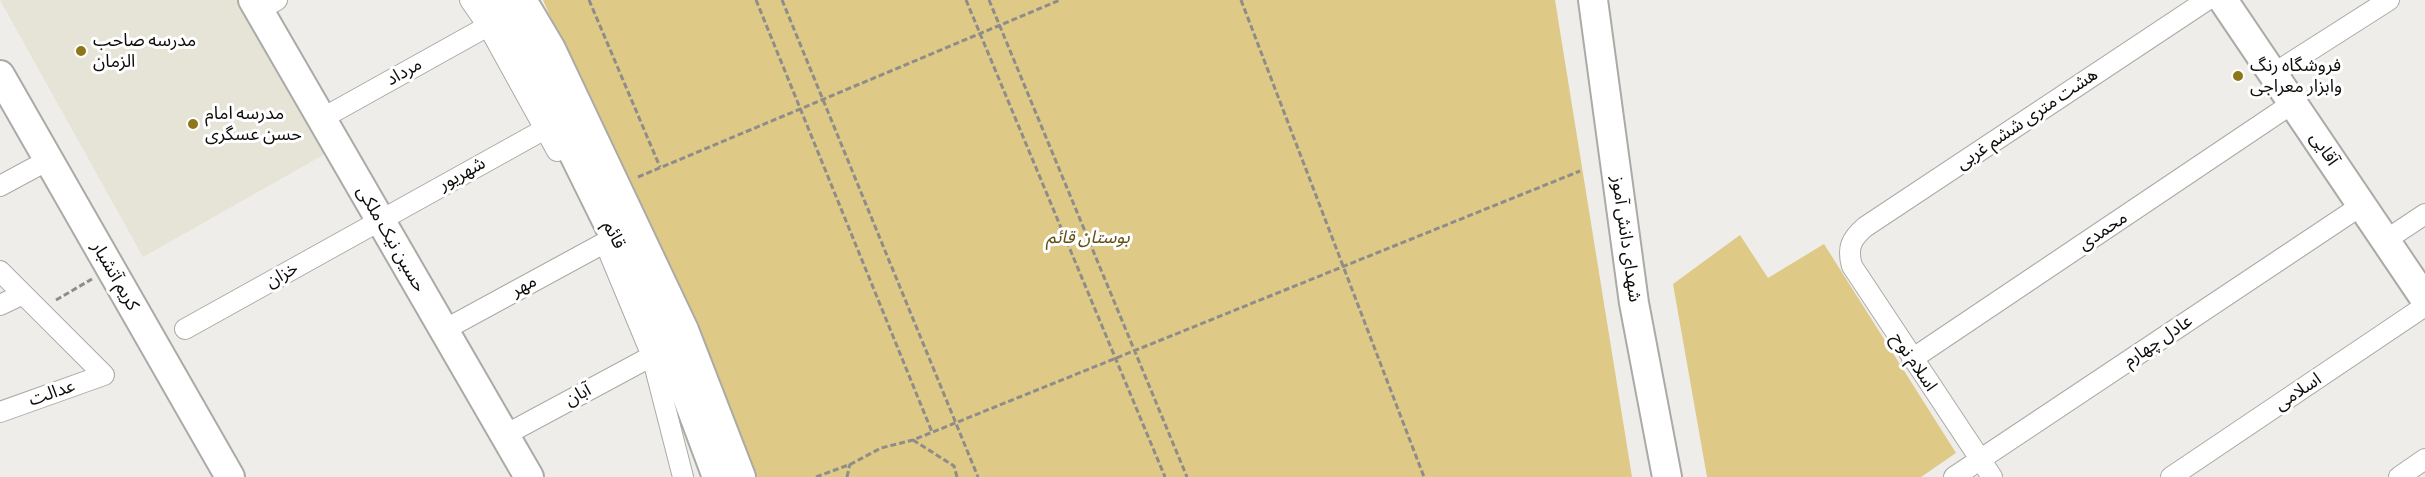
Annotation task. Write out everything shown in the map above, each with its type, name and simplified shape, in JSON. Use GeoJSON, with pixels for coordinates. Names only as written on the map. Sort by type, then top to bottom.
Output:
{"type":"FeatureCollection","features":[{"type":"Feature","properties":{"kind":"main road","name":"قائم"},"geometry":{"type":"LineString","coordinates":[[522,0],[550,49],[617,185],[684,330],[741,477]]}},
{"type":"Feature","properties":{"kind":"main road"},"geometry":{"type":"LineString","coordinates":[[1575,0],[1598,163],[1649,477]]}},
{"type":"Feature","properties":{"kind":"main road","name":"شهدای دانش آموز"},"geometry":{"type":"LineString","coordinates":[[1593,0],[1634,303],[1667,477]]}},
{"type":"Feature","properties":{"kind":"main road","name":"آقایی"},"geometry":{"type":"LineString","coordinates":[[2223,0],[2425,299]]}},
{"type":"Feature","properties":{"kind":"main road","name":"حسین نیک ملکی"},"geometry":{"type":"LineString","coordinates":[[263,3],[321,118],[530,477]]}},
{"type":"Feature","properties":{"kind":"main road","name":"قائم"},"geometry":{"type":"LineString","coordinates":[[491,13],[512,29],[667,343],[717,477]]}},
{"type":"Feature","properties":{"kind":"main road","name":"کریم آتشبار"},"geometry":{"type":"LineString","coordinates":[[0,75],[230,477]]}},
{"type":"Feature","properties":{"kind":"street"},"geometry":{"type":"LineString","coordinates":[[470,0],[491,13],[545,129],[604,243],[652,356],[683,477]]}},
{"type":"Feature","properties":{"kind":"street","name":"هشت متری ششم غربی"},"geometry":{"type":"LineString","coordinates":[[1851,242],[1865,226],[2207,0]]}},
{"type":"Feature","properties":{"kind":"street"},"geometry":{"type":"LineString","coordinates":[[2274,74],[2389,0]]}},
{"type":"Feature","properties":{"kind":"street","name":"مرداد"},"geometry":{"type":"LineString","coordinates":[[321,118],[491,13]]}},
{"type":"Feature","properties":{"kind":"street","name":"محمدی"},"geometry":{"type":"LineString","coordinates":[[1912,359],[2294,103]]}},
{"type":"Feature","properties":{"kind":"street","name":"شهریور"},"geometry":{"type":"LineString","coordinates":[[380,220],[545,129]]}},
{"type":"Feature","properties":{"kind":"street"},"geometry":{"type":"LineString","coordinates":[[0,186],[39,165]]}},
{"type":"Feature","properties":{"kind":"street","name":"عادل چهارم"},"geometry":{"type":"LineString","coordinates":[[1954,477],[2362,205]]}},
{"type":"Feature","properties":{"kind":"street"},"geometry":{"type":"LineString","coordinates":[[2386,240],[2425,214]]}},
{"type":"Feature","properties":{"kind":"street","name":"خزان"},"geometry":{"type":"LineString","coordinates":[[185,329],[380,220]]}},
{"type":"Feature","properties":{"kind":"street","name":"اسلام نوح"},"geometry":{"type":"LineString","coordinates":[[1851,242],[1849,254],[1852,266],[1992,477]]}},
{"type":"Feature","properties":{"kind":"street","name":"مهر"},"geometry":{"type":"LineString","coordinates":[[444,330],[604,243]]}},
{"type":"Feature","properties":{"kind":"street"},"geometry":{"type":"LineString","coordinates":[[0,271],[39,310]]}},
{"type":"Feature","properties":{"kind":"street"},"geometry":{"type":"LineString","coordinates":[[0,305],[23,294]]}},
{"type":"Feature","properties":{"kind":"street","name":"اسلامی"},"geometry":{"type":"LineString","coordinates":[[2171,477],[2425,306]]}},
{"type":"Feature","properties":{"kind":"street","name":"عدالت"},"geometry":{"type":"LineString","coordinates":[[0,412],[104,375],[39,310]]}},
{"type":"Feature","properties":{"kind":"street","name":"آبان"},"geometry":{"type":"LineString","coordinates":[[505,435],[652,356]]}},
{"type":"Feature","properties":{"kind":"street"},"geometry":{"type":"LineString","coordinates":[[2399,477],[2425,459]]}},
{"type":"Feature","properties":{"kind":"path"},"geometry":{"type":"LineString","coordinates":[[589,0],[660,167]]}},
{"type":"Feature","properties":{"kind":"path"},"geometry":{"type":"LineString","coordinates":[[756,0],[932,432]]}},
{"type":"Feature","properties":{"kind":"path"},"geometry":{"type":"LineString","coordinates":[[782,0],[978,477]]}},
{"type":"Feature","properties":{"kind":"path"},"geometry":{"type":"LineString","coordinates":[[966,0],[1165,477]]}},
{"type":"Feature","properties":{"kind":"path"},"geometry":{"type":"LineString","coordinates":[[989,0],[1187,477]]}},
{"type":"Feature","properties":{"kind":"path"},"geometry":{"type":"LineString","coordinates":[[617,185],[1060,0]]}},
{"type":"Feature","properties":{"kind":"path"},"geometry":{"type":"LineString","coordinates":[[1242,0],[1424,477]]}},
{"type":"Feature","properties":{"kind":"path"},"geometry":{"type":"LineString","coordinates":[[816,477],[850,464],[881,447],[913,440],[1580,171]]}},
{"type":"Feature","properties":{"kind":"path"},"geometry":{"type":"LineString","coordinates":[[39,310],[111,268]]}},
{"type":"Feature","properties":{"kind":"path"},"geometry":{"type":"LineString","coordinates":[[913,440],[954,466],[957,477]]}},
{"type":"Feature","properties":{"kind":"path"},"geometry":{"type":"LineString","coordinates":[[847,477],[850,464]]}},
{"type":"Feature","properties":{"kind":"shaded area","name":"مدرسه امام حسن عسگری"},"geometry":{"type":"Polygon","coordinates":[[[0,0],[247,0],[332,150],[143,257],[0,0]]]}},
{"type":"Feature","properties":{"kind":"green space","name":"بوستان قائم"},"geometry":{"type":"Polygon","coordinates":[[[543,0],[1555,0],[1632,477],[751,477],[543,0]]]}},
{"type":"Feature","properties":{"kind":"green space"},"geometry":{"type":"Polygon","coordinates":[[[1740,235],[1768,278],[1824,244],[1956,453],[1921,477],[1707,477],[1673,284],[1740,235]]]}},
{"type":"Feature","properties":{"kind":"place","name":"مدرسه صاحب الزمان"},"geometry":{"type":"Point","coordinates":[81,51]}},
{"type":"Feature","properties":{"kind":"place","name":"فروشگاه رنگ وابزار معراجی"},"geometry":{"type":"Point","coordinates":[2238,76]}},
{"type":"Feature","properties":{"kind":"place","name":"مدرسه امام حسن عسگری"},"geometry":{"type":"Point","coordinates":[193,124]}}]}
